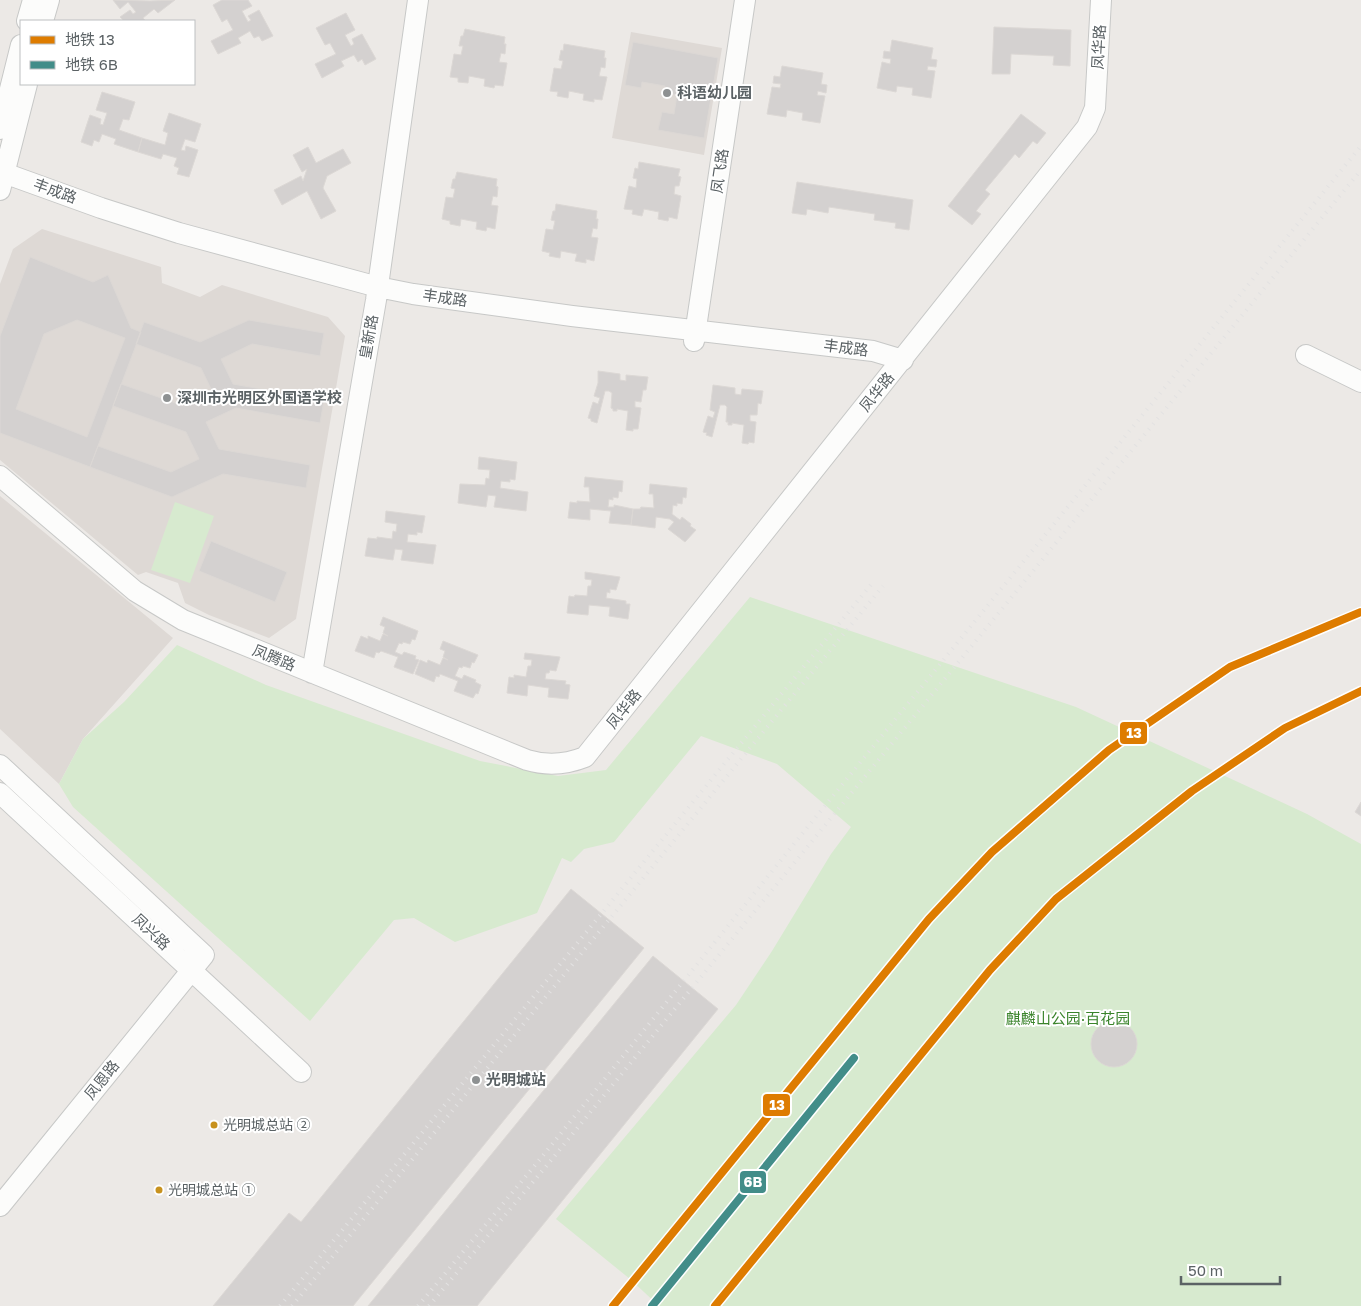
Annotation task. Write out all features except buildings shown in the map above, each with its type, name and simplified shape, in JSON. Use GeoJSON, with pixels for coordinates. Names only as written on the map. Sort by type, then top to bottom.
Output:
{"type":"FeatureCollection","features":[{"type":"Feature","properties":{"kind":"street"},"geometry":{"type":"LineString","coordinates":[[27,20],[33,0]]}},
{"type":"Feature","properties":{"kind":"street"},"geometry":{"type":"LineString","coordinates":[[43,20],[48,0]]}},
{"type":"Feature","properties":{"kind":"street","name":"皇新路"},"geometry":{"type":"LineString","coordinates":[[312,673],[377,294],[418,0]]}},
{"type":"Feature","properties":{"kind":"street","name":"凤飞路"},"geometry":{"type":"LineString","coordinates":[[695,336],[745,0]]}},
{"type":"Feature","properties":{"kind":"street","name":"凤华路"},"geometry":{"type":"LineString","coordinates":[[585,758],[1088,126],[1095,108],[1102,0]]}},
{"type":"Feature","properties":{"kind":"street"},"geometry":{"type":"LineString","coordinates":[[0,129],[20,49]]}},
{"type":"Feature","properties":{"kind":"street"},"geometry":{"type":"LineString","coordinates":[[1,182],[27,85]]}},
{"type":"Feature","properties":{"kind":"street","name":"丰成路"},"geometry":{"type":"LineString","coordinates":[[1,182],[121,227],[247,266],[377,294],[413,294],[572,316],[695,336],[873,351],[899,365]]}},
{"type":"Feature","properties":{"kind":"street"},"geometry":{"type":"LineString","coordinates":[[1306,355],[1361,382]]}},
{"type":"Feature","properties":{"kind":"street","name":"凤腾路"},"geometry":{"type":"LineString","coordinates":[[0,476],[121,580],[150,602],[182,620],[527,760],[554,765],[585,758]]}},
{"type":"Feature","properties":{"kind":"street","name":"凤兴路"},"geometry":{"type":"LineString","coordinates":[[0,765],[198,963],[301,1072]]}},
{"type":"Feature","properties":{"kind":"street","name":"凤兴路"},"geometry":{"type":"LineString","coordinates":[[0,793],[198,963]]}},
{"type":"Feature","properties":{"kind":"street"},"geometry":{"type":"LineString","coordinates":[[0,808],[20,812]]}},
{"type":"Feature","properties":{"kind":"street","name":"凤恩路"},"geometry":{"type":"LineString","coordinates":[[0,1206],[198,963]]}},
{"type":"Feature","properties":{"kind":"shaded area","name":"科语幼儿园"},"geometry":{"type":"Polygon","coordinates":[[[631,32],[722,48],[704,155],[612,138],[631,32]]]}},
{"type":"Feature","properties":{"kind":"shaded area","name":"深圳市光明区外国语学校"},"geometry":{"type":"Polygon","coordinates":[[[42,229],[161,267],[162,283],[200,297],[222,285],[328,317],[345,336],[296,619],[269,638],[209,615],[185,603],[178,583],[146,572],[138,575],[0,460],[0,284],[13,249],[42,229]]]}},
{"type":"Feature","properties":{"kind":"shaded area"},"geometry":{"type":"Polygon","coordinates":[[[0,496],[173,638],[83,739],[59,784],[0,729],[0,496]]]}},
{"type":"Feature","properties":{"kind":"green space"},"geometry":{"type":"Polygon","coordinates":[[[175,502],[214,516],[190,583],[151,570],[175,502]]]}},
{"type":"Feature","properties":{"kind":"green space","name":"麒麟山公园·百花园"},"geometry":{"type":"Polygon","coordinates":[[[750,597],[1076,707],[1307,814],[1361,844],[1361,1306],[659,1306],[630,1279],[556,1219],[736,1005],[772,951],[831,854],[851,827],[777,764],[701,736],[614,842],[584,849],[571,862],[562,858],[537,913],[455,942],[414,918],[394,920],[310,1021],[73,807],[59,784],[83,739],[124,702],[177,645],[266,685],[480,761],[558,776],[606,770],[750,597]]]}},
{"type":"Feature","properties":{"kind":"railway"},"geometry":{"type":"LineString","coordinates":[[418,1306],[541,1158],[1361,146]]}},
{"type":"Feature","properties":{"kind":"railway"},"geometry":{"type":"LineString","coordinates":[[429,1306],[548,1164],[1361,170]]}},
{"type":"Feature","properties":{"kind":"railway"},"geometry":{"type":"LineString","coordinates":[[280,1306],[874,581]]}},
{"type":"Feature","properties":{"kind":"railway"},"geometry":{"type":"LineString","coordinates":[[292,1306],[883,586]]}},
{"type":"Feature","properties":{"kind":"metro line","name":"13"},"geometry":{"type":"LineString","coordinates":[[613,1306],[929,919],[992,852],[1109,750],[1230,667],[1361,612]]}},
{"type":"Feature","properties":{"kind":"metro line","name":"13"},"geometry":{"type":"LineString","coordinates":[[715,1306],[990,970],[1056,899],[1192,791],[1285,728],[1361,691]]}},
{"type":"Feature","properties":{"kind":"metro line","name":"6B"},"geometry":{"type":"LineString","coordinates":[[652,1306],[854,1058]]}},
{"type":"Feature","properties":{"kind":"place","name":"科语幼儿园"},"geometry":{"type":"Point","coordinates":[667,93]}},
{"type":"Feature","properties":{"kind":"place","name":"深圳市光明区外国语学校"},"geometry":{"type":"Point","coordinates":[167,398]}},
{"type":"Feature","properties":{"kind":"place","name":"光明城站"},"geometry":{"type":"Point","coordinates":[476,1080]}},
{"type":"Feature","properties":{"kind":"place","name":"光明城总站 ②"},"geometry":{"type":"Point","coordinates":[214,1125]}},
{"type":"Feature","properties":{"kind":"place","name":"光明城总站 ①"},"geometry":{"type":"Point","coordinates":[159,1190]}}]}
